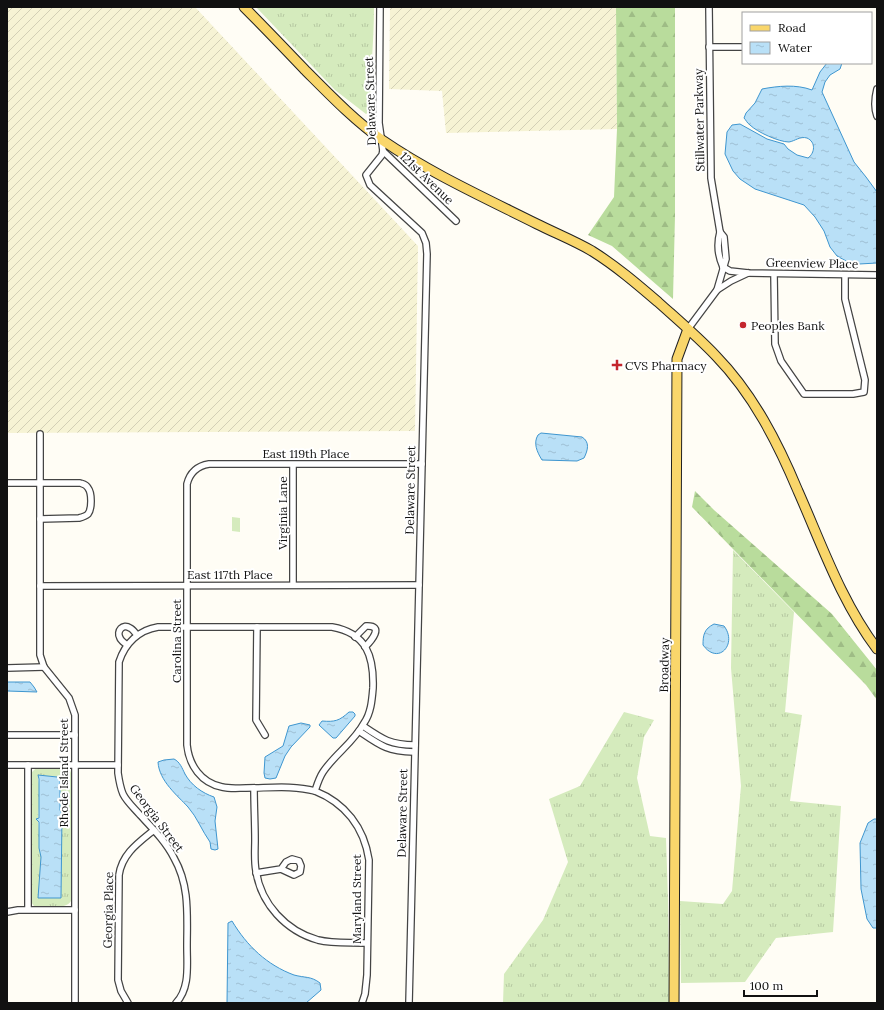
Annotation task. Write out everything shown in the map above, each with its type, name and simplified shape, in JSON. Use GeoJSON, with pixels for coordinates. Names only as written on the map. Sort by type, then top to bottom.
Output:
{"type":"FeatureCollection","features":[{"type":"Feature","properties":{"kind":"main road"},"geometry":{"type":"LineString","coordinates":[[244,7],[326,91],[356,119],[382,140],[470,191],[591,250],[630,277],[688,328],[718,358],[739,382],[761,416],[789,470],[845,600],[877,649]]}},
{"type":"Feature","properties":{"kind":"main road","name":"Broadway"},"geometry":{"type":"LineString","coordinates":[[674,1003],[678,359],[688,328]]}},
{"type":"Feature","properties":{"kind":"street","name":"Delaware Street"},"geometry":{"type":"LineString","coordinates":[[380,7],[379,123],[383,151],[382,155],[366,175],[370,184],[422,233],[426,243],[422,464],[414,752],[410,1003]]}},
{"type":"Feature","properties":{"kind":"street","name":"Stillwater Parkway"},"geometry":{"type":"LineString","coordinates":[[688,328],[716,290],[723,267],[720,259],[718,239],[720,232],[711,178],[709,7]]}},
{"type":"Feature","properties":{"kind":"street"},"geometry":{"type":"LineString","coordinates":[[709,47],[742,47]]}},
{"type":"Feature","properties":{"kind":"street"},"geometry":{"type":"LineString","coordinates":[[877,89],[877,116]]}},
{"type":"Feature","properties":{"kind":"street","name":"121st Avenue"},"geometry":{"type":"LineString","coordinates":[[383,151],[456,221]]}},
{"type":"Feature","properties":{"kind":"street","name":"Greenview Place"},"geometry":{"type":"LineString","coordinates":[[723,267],[730,271],[748,273],[877,275]]}},
{"type":"Feature","properties":{"kind":"street","name":"Greenview Place"},"geometry":{"type":"LineString","coordinates":[[716,290],[748,273]]}},
{"type":"Feature","properties":{"kind":"street"},"geometry":{"type":"LineString","coordinates":[[774,274],[775,344],[781,361],[804,394],[853,394],[864,392],[865,380],[845,299],[845,275]]}},
{"type":"Feature","properties":{"kind":"street","name":"Rhode Island Street"},"geometry":{"type":"LineString","coordinates":[[40,434],[40,655],[44,668],[72,704],[75,715],[75,1003]]}},
{"type":"Feature","properties":{"kind":"street","name":"East 119th Place"},"geometry":{"type":"LineString","coordinates":[[193,472],[199,467],[209,464],[422,464]]}},
{"type":"Feature","properties":{"kind":"street","name":"Virginia Lane"},"geometry":{"type":"LineString","coordinates":[[293,465],[293,585]]}},
{"type":"Feature","properties":{"kind":"street","name":"Carolina Street"},"geometry":{"type":"LineString","coordinates":[[193,472],[188,479],[187,484],[187,744],[189,755],[194,767],[203,778],[217,786],[230,788],[254,788]]}},
{"type":"Feature","properties":{"kind":"street"},"geometry":{"type":"LineString","coordinates":[[7,483],[83,484],[87,486],[90,492],[90,509],[85,516],[79,518],[40,518]]}},
{"type":"Feature","properties":{"kind":"street","name":"East 117th Place"},"geometry":{"type":"LineString","coordinates":[[40,586],[419,585]]}},
{"type":"Feature","properties":{"kind":"street"},"geometry":{"type":"LineString","coordinates":[[355,637],[366,626],[371,626],[374,628],[375,636],[365,647]]}},
{"type":"Feature","properties":{"kind":"street"},"geometry":{"type":"LineString","coordinates":[[127,645],[119,637],[120,629],[124,627],[130,628],[137,635]]}},
{"type":"Feature","properties":{"kind":"street","name":"Georgia Street"},"geometry":{"type":"LineString","coordinates":[[176,1003],[184,991],[187,978],[187,898],[180,868],[163,840],[123,794],[119,780],[118,765],[119,667],[121,657],[127,645],[137,635],[158,627],[187,627]]}},
{"type":"Feature","properties":{"kind":"street"},"geometry":{"type":"LineString","coordinates":[[187,627],[332,628],[346,631],[355,637],[365,647],[373,666],[371,707],[363,726],[325,768],[314,791]]}},
{"type":"Feature","properties":{"kind":"street"},"geometry":{"type":"LineString","coordinates":[[257,627],[256,720],[265,735]]}},
{"type":"Feature","properties":{"kind":"street"},"geometry":{"type":"LineString","coordinates":[[7,668],[44,668]]}},
{"type":"Feature","properties":{"kind":"street"},"geometry":{"type":"LineString","coordinates":[[363,726],[381,738],[392,743],[415,745]]}},
{"type":"Feature","properties":{"kind":"street"},"geometry":{"type":"LineString","coordinates":[[359,731],[377,744],[387,748],[397,751],[414,752]]}},
{"type":"Feature","properties":{"kind":"street"},"geometry":{"type":"LineString","coordinates":[[7,735],[75,735]]}},
{"type":"Feature","properties":{"kind":"street"},"geometry":{"type":"LineString","coordinates":[[7,765],[118,765]]}},
{"type":"Feature","properties":{"kind":"street"},"geometry":{"type":"LineString","coordinates":[[28,765],[28,909]]}},
{"type":"Feature","properties":{"kind":"street"},"geometry":{"type":"LineString","coordinates":[[254,788],[256,873],[259,886],[269,905],[289,926],[302,934],[319,940],[367,942]]}},
{"type":"Feature","properties":{"kind":"street","name":"Maryland Street"},"geometry":{"type":"LineString","coordinates":[[254,788],[298,788],[314,791],[328,797],[344,809],[358,826],[364,838],[369,860],[367,985],[362,1003]]}},
{"type":"Feature","properties":{"kind":"street","name":"Georgia Place"},"geometry":{"type":"LineString","coordinates":[[128,1003],[121,991],[118,980],[118,881],[120,867],[129,851],[154,830]]}},
{"type":"Feature","properties":{"kind":"street"},"geometry":{"type":"LineString","coordinates":[[256,873],[281,869]]}},
{"type":"Feature","properties":{"kind":"street"},"geometry":{"type":"LineString","coordinates":[[7,912],[28,909],[75,910]]}},
{"type":"Feature","properties":{"kind":"shaded area"},"geometry":{"type":"Polygon","coordinates":[[[7,7],[195,7],[418,246],[415,431],[7,433],[7,7]]]}},
{"type":"Feature","properties":{"kind":"shaded area"},"geometry":{"type":"Polygon","coordinates":[[[390,7],[616,7],[617,129],[446,133],[442,91],[389,89],[390,7]]]}},
{"type":"Feature","properties":{"kind":"green space"},"geometry":{"type":"Polygon","coordinates":[[[256,7],[374,7],[370,111],[366,114],[335,90],[256,7]]]}},
{"type":"Feature","properties":{"kind":"green space"},"geometry":{"type":"Polygon","coordinates":[[[616,7],[675,7],[675,216],[673,299],[612,246],[588,235],[614,197],[617,129],[616,7]]]}},
{"type":"Feature","properties":{"kind":"green space"},"geometry":{"type":"Polygon","coordinates":[[[695,491],[714,510],[832,614],[877,670],[877,700],[866,685],[692,507],[695,491]]]}},
{"type":"Feature","properties":{"kind":"green space"},"geometry":{"type":"Polygon","coordinates":[[[232,517],[240,518],[240,532],[232,531],[232,517]]]}},
{"type":"Feature","properties":{"kind":"green space"},"geometry":{"type":"Polygon","coordinates":[[[733,550],[794,612],[785,712],[802,715],[790,801],[841,806],[833,932],[776,938],[745,982],[681,983],[680,901],[723,904],[732,891],[741,786],[731,668],[733,550]]]}},
{"type":"Feature","properties":{"kind":"green space"},"geometry":{"type":"Polygon","coordinates":[[[624,712],[654,720],[644,737],[637,778],[650,836],[666,838],[669,1003],[503,1003],[504,974],[543,920],[568,862],[549,799],[580,786],[624,712]]]}},
{"type":"Feature","properties":{"kind":"green space"},"geometry":{"type":"Polygon","coordinates":[[[36,768],[66,769],[70,770],[71,773],[71,901],[65,906],[34,906],[31,902],[31,773],[36,768]],[[38,777],[40,792],[38,820],[41,857],[39,896],[40,898],[61,898],[60,780],[54,777],[38,777]]]}},
{"type":"Feature","properties":{"kind":"water"},"geometry":{"type":"Polygon","coordinates":[[[826,64],[842,64],[840,69],[830,75],[825,82],[822,92],[854,162],[877,192],[877,263],[859,264],[848,262],[837,256],[830,247],[824,231],[815,217],[804,205],[755,189],[740,179],[733,171],[725,154],[727,132],[732,125],[740,124],[767,139],[784,144],[788,149],[797,155],[808,158],[814,148],[812,142],[807,138],[800,138],[785,142],[758,131],[744,118],[746,113],[755,103],[762,89],[787,86],[812,90],[820,72],[826,64]]]}},
{"type":"Feature","properties":{"kind":"water"},"geometry":{"type":"Polygon","coordinates":[[[541,433],[582,437],[585,439],[588,446],[584,458],[577,461],[542,460],[537,451],[536,444],[538,435],[541,433]]]}},
{"type":"Feature","properties":{"kind":"water"},"geometry":{"type":"Polygon","coordinates":[[[714,624],[724,626],[728,633],[729,640],[727,645],[720,653],[709,651],[703,645],[705,633],[708,628],[714,624]]]}},
{"type":"Feature","properties":{"kind":"water"},"geometry":{"type":"Polygon","coordinates":[[[7,682],[30,682],[37,692],[7,691],[7,682]]]}},
{"type":"Feature","properties":{"kind":"water"},"geometry":{"type":"Polygon","coordinates":[[[349,712],[353,712],[355,716],[336,738],[333,738],[319,725],[322,721],[334,721],[349,712]]]}},
{"type":"Feature","properties":{"kind":"water"},"geometry":{"type":"Polygon","coordinates":[[[301,723],[310,725],[310,727],[291,747],[285,756],[276,778],[265,778],[265,757],[283,746],[289,726],[301,723]]]}},
{"type":"Feature","properties":{"kind":"water"},"geometry":{"type":"Polygon","coordinates":[[[174,759],[179,763],[187,778],[194,785],[201,791],[214,797],[217,807],[215,821],[218,849],[211,849],[210,842],[194,815],[165,782],[162,776],[158,762],[174,759]]]}},
{"type":"Feature","properties":{"kind":"water"},"geometry":{"type":"Polygon","coordinates":[[[38,775],[57,777],[60,780],[60,810],[62,814],[61,898],[38,898],[41,857],[39,848],[39,822],[36,819],[39,818],[38,775]]]}},
{"type":"Feature","properties":{"kind":"water"},"geometry":{"type":"Polygon","coordinates":[[[874,819],[877,819],[877,928],[873,928],[867,919],[861,889],[860,843],[868,823],[874,819]]]}},
{"type":"Feature","properties":{"kind":"water"},"geometry":{"type":"Polygon","coordinates":[[[232,921],[244,939],[258,954],[284,971],[317,981],[320,983],[321,990],[306,1003],[227,1003],[228,923],[232,921]]]}},
{"type":"Feature","properties":{"kind":"place","name":"Peoples Bank"},"geometry":{"type":"Point","coordinates":[743,325]}},
{"type":"Feature","properties":{"kind":"place","name":"CVS Pharmacy"},"geometry":{"type":"Point","coordinates":[617,365]}}]}
